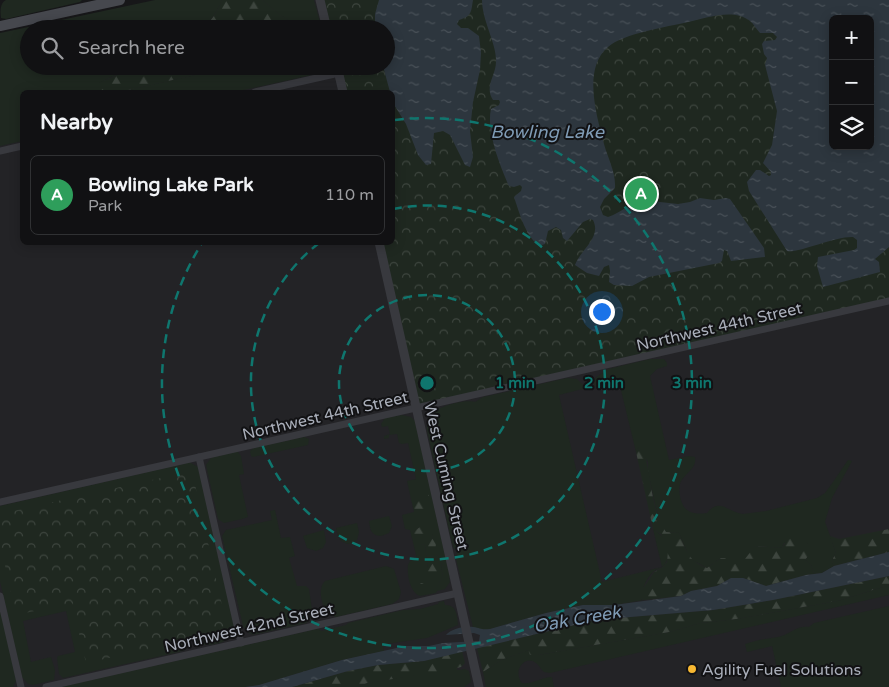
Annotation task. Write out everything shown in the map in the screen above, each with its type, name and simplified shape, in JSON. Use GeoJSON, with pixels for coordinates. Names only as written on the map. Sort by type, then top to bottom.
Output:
{"type":"FeatureCollection","features":[{"type":"Feature","properties":{"kind":"main road"},"geometry":{"type":"LineString","coordinates":[[24,20],[92,3],[120,0]]}},
{"type":"Feature","properties":{"kind":"main road"},"geometry":{"type":"LineString","coordinates":[[0,26],[20,21]]}},
{"type":"Feature","properties":{"kind":"street"},"geometry":{"type":"LineString","coordinates":[[320,0],[325,20]]}},
{"type":"Feature","properties":{"kind":"street"},"geometry":{"type":"LineString","coordinates":[[263,90],[319,75]]}},
{"type":"Feature","properties":{"kind":"street"},"geometry":{"type":"LineString","coordinates":[[339,75],[343,90]]}},
{"type":"Feature","properties":{"kind":"street"},"geometry":{"type":"LineString","coordinates":[[0,151],[20,146]]}},
{"type":"Feature","properties":{"kind":"street","name":"West Cuming Street"},"geometry":{"type":"LineString","coordinates":[[380,245],[479,687]]}},
{"type":"Feature","properties":{"kind":"street","name":"Northwest 44th Street"},"geometry":{"type":"LineString","coordinates":[[0,502],[889,301]]}},
{"type":"Feature","properties":{"kind":"street"},"geometry":{"type":"LineString","coordinates":[[199,457],[241,643]]}},
{"type":"Feature","properties":{"kind":"street","name":"Northwest 42nd Street"},"geometry":{"type":"LineString","coordinates":[[46,687],[458,593]]}},
{"type":"Feature","properties":{"kind":"street"},"geometry":{"type":"LineString","coordinates":[[0,596],[21,687]]}},
{"type":"Feature","properties":{"kind":"shaded area"},"geometry":{"type":"Polygon","coordinates":[[[186,0],[889,0],[889,687],[0,687],[0,41],[20,58],[20,75],[395,75],[395,20],[95,20],[186,0]]]}},
{"type":"Feature","properties":{"kind":"green space"},"geometry":{"type":"Polygon","coordinates":[[[6,0],[82,0],[6,19],[1,18],[1,13],[2,5],[6,0]]]}},
{"type":"Feature","properties":{"kind":"green space"},"geometry":{"type":"Polygon","coordinates":[[[155,0],[222,0],[210,20],[61,20],[155,0]]]}},
{"type":"Feature","properties":{"kind":"green space"},"geometry":{"type":"Polygon","coordinates":[[[222,0],[262,0],[288,20],[211,20],[222,0]]]}},
{"type":"Feature","properties":{"kind":"green space"},"geometry":{"type":"Polygon","coordinates":[[[262,0],[314,0],[320,20],[288,20],[262,0]]]}},
{"type":"Feature","properties":{"kind":"green space"},"geometry":{"type":"Polygon","coordinates":[[[320,0],[889,0],[889,301],[417,408],[379,245],[395,245],[395,90],[343,90],[339,75],[395,75],[395,20],[325,20],[320,0]]]}},
{"type":"Feature","properties":{"kind":"green space"},"geometry":{"type":"Polygon","coordinates":[[[20,29],[20,75],[116,75],[87,90],[20,90],[20,141],[0,146],[0,33],[20,29]]]}},
{"type":"Feature","properties":{"kind":"green space"},"geometry":{"type":"Polygon","coordinates":[[[117,75],[195,75],[128,90],[86,90],[117,75]]]}},
{"type":"Feature","properties":{"kind":"green space"},"geometry":{"type":"Polygon","coordinates":[[[195,75],[312,75],[244,90],[128,90],[195,75]]]}},
{"type":"Feature","properties":{"kind":"green space"},"geometry":{"type":"Polygon","coordinates":[[[650,359],[664,359],[667,363],[667,366],[657,369],[650,376],[669,460],[689,456],[695,457],[694,465],[679,487],[683,506],[689,511],[693,513],[707,513],[712,508],[720,506],[743,514],[766,511],[817,498],[825,493],[848,460],[852,461],[832,498],[825,522],[836,552],[832,561],[834,566],[822,573],[814,574],[811,565],[805,560],[808,556],[808,545],[804,540],[784,543],[782,548],[755,546],[746,565],[737,565],[721,558],[707,568],[690,559],[679,533],[666,532],[660,524],[648,472],[648,462],[639,447],[636,452],[619,382],[594,387],[595,378],[608,369],[650,359]]]}},
{"type":"Feature","properties":{"kind":"green space"},"geometry":{"type":"Polygon","coordinates":[[[567,378],[577,379],[586,388],[559,395],[602,582],[662,567],[651,574],[643,588],[641,599],[644,600],[614,605],[583,605],[480,630],[473,627],[456,559],[456,549],[454,549],[451,539],[428,433],[428,419],[436,411],[449,405],[470,401],[475,402],[483,397],[567,378]]]}},
{"type":"Feature","properties":{"kind":"green space"},"geometry":{"type":"Polygon","coordinates":[[[402,415],[411,417],[415,421],[450,577],[450,582],[445,589],[436,593],[420,596],[414,591],[410,583],[408,565],[410,561],[417,559],[410,530],[405,529],[402,515],[414,512],[407,481],[416,479],[408,443],[399,443],[397,434],[389,435],[389,438],[384,439],[384,436],[390,434],[388,426],[382,427],[381,424],[385,418],[402,415]],[[420,527],[413,532],[419,551],[421,545],[425,544],[428,568],[428,581],[426,583],[437,587],[443,575],[441,569],[442,560],[435,554],[432,534],[420,527]]]}},
{"type":"Feature","properties":{"kind":"green space"},"geometry":{"type":"Polygon","coordinates":[[[304,437],[309,439],[308,445],[251,456],[250,451],[254,448],[304,437]]]}},
{"type":"Feature","properties":{"kind":"green space"},"geometry":{"type":"Polygon","coordinates":[[[639,447],[643,448],[646,458],[654,503],[661,524],[666,532],[679,533],[688,554],[696,562],[707,568],[721,558],[731,558],[737,565],[745,565],[745,559],[755,546],[782,548],[789,537],[805,540],[808,545],[808,556],[805,560],[811,565],[814,574],[766,586],[743,578],[731,578],[717,586],[691,591],[681,596],[644,600],[636,596],[636,591],[642,590],[654,572],[663,567],[667,562],[668,551],[661,534],[653,529],[636,452],[639,447]]]}},
{"type":"Feature","properties":{"kind":"green space"},"geometry":{"type":"Polygon","coordinates":[[[238,452],[241,456],[244,474],[239,475],[248,517],[224,523],[218,519],[206,465],[211,458],[238,452]]]}},
{"type":"Feature","properties":{"kind":"green space"},"geometry":{"type":"Polygon","coordinates":[[[187,463],[198,467],[235,629],[233,636],[221,643],[206,645],[198,643],[195,637],[186,630],[189,645],[185,650],[63,678],[59,674],[57,658],[58,656],[75,652],[66,611],[23,621],[31,662],[51,657],[55,670],[54,680],[33,685],[28,684],[22,677],[0,581],[0,506],[187,463]]]}},
{"type":"Feature","properties":{"kind":"green space"},"geometry":{"type":"Polygon","coordinates":[[[192,471],[228,632],[86,663],[72,603],[16,615],[0,543],[0,514],[192,471]]]}},
{"type":"Feature","properties":{"kind":"green space"},"geometry":{"type":"Polygon","coordinates":[[[424,485],[429,491],[429,496],[423,497],[423,502],[428,505],[427,514],[418,516],[412,502],[411,488],[420,488],[424,485]]]}},
{"type":"Feature","properties":{"kind":"green space"},"geometry":{"type":"Polygon","coordinates":[[[275,510],[281,538],[290,537],[295,556],[289,558],[297,586],[306,586],[309,589],[313,616],[306,623],[253,635],[247,632],[243,626],[222,536],[226,530],[272,520],[270,511],[275,510]]]}},
{"type":"Feature","properties":{"kind":"green space"},"geometry":{"type":"Polygon","coordinates":[[[389,516],[392,526],[389,533],[378,536],[373,533],[369,521],[389,516]]]}},
{"type":"Feature","properties":{"kind":"green space"},"geometry":{"type":"Polygon","coordinates":[[[357,523],[359,532],[357,540],[350,544],[341,541],[336,528],[357,523]]]}},
{"type":"Feature","properties":{"kind":"green space"},"geometry":{"type":"Polygon","coordinates":[[[427,525],[435,526],[436,532],[432,534],[436,543],[435,554],[442,560],[441,569],[443,575],[437,587],[422,591],[419,585],[428,581],[425,544],[421,545],[422,549],[419,551],[414,546],[413,532],[427,525]]]}},
{"type":"Feature","properties":{"kind":"green space"},"geometry":{"type":"Polygon","coordinates":[[[653,529],[661,535],[668,548],[668,557],[662,567],[653,529]]]}},
{"type":"Feature","properties":{"kind":"green space"},"geometry":{"type":"Polygon","coordinates":[[[889,529],[889,552],[834,566],[832,561],[836,552],[830,536],[839,539],[889,529]]]}},
{"type":"Feature","properties":{"kind":"green space"},"geometry":{"type":"Polygon","coordinates":[[[324,530],[326,542],[323,548],[316,551],[307,548],[303,536],[324,530]]]}},
{"type":"Feature","properties":{"kind":"green space"},"geometry":{"type":"Polygon","coordinates":[[[386,566],[394,569],[401,592],[399,599],[392,604],[336,617],[327,613],[323,606],[321,593],[321,588],[325,581],[386,566]]]}},
{"type":"Feature","properties":{"kind":"green space"},"geometry":{"type":"Polygon","coordinates":[[[889,576],[889,585],[837,601],[736,619],[700,623],[669,632],[538,655],[530,655],[528,650],[501,660],[483,672],[477,648],[595,620],[713,610],[773,600],[889,576]]]}},
{"type":"Feature","properties":{"kind":"green space"},"geometry":{"type":"Polygon","coordinates":[[[889,585],[889,595],[550,673],[544,672],[532,661],[524,662],[521,665],[518,674],[522,683],[552,677],[554,687],[486,687],[483,672],[501,660],[528,650],[538,655],[669,632],[700,623],[736,619],[837,601],[889,585]]]}},
{"type":"Feature","properties":{"kind":"green space"},"geometry":{"type":"Polygon","coordinates":[[[0,601],[17,679],[13,687],[0,687],[0,601]]]}},
{"type":"Feature","properties":{"kind":"green space"},"geometry":{"type":"Polygon","coordinates":[[[444,601],[445,605],[449,605],[456,611],[458,625],[427,638],[383,645],[384,651],[342,660],[259,685],[245,687],[60,687],[317,629],[322,631],[403,610],[420,609],[444,601]]]}},
{"type":"Feature","properties":{"kind":"green space"},"geometry":{"type":"Polygon","coordinates":[[[889,606],[889,687],[781,687],[772,646],[747,652],[745,644],[782,636],[801,627],[809,627],[814,623],[889,606]]]}},
{"type":"Feature","properties":{"kind":"green space"},"geometry":{"type":"Polygon","coordinates":[[[462,651],[465,663],[461,667],[450,670],[367,683],[358,687],[292,687],[348,671],[378,665],[424,661],[462,651]]]}},
{"type":"Feature","properties":{"kind":"green space"},"geometry":{"type":"Polygon","coordinates":[[[456,668],[469,671],[471,682],[464,687],[358,687],[367,683],[456,668]]]}},
{"type":"Feature","properties":{"kind":"water","name":"Bowling Lake"},"geometry":{"type":"Polygon","coordinates":[[[379,0],[473,0],[470,13],[459,20],[457,24],[461,28],[468,28],[479,36],[481,53],[470,131],[473,157],[470,167],[465,165],[450,135],[443,131],[434,133],[431,164],[426,165],[418,155],[406,124],[395,106],[395,90],[389,90],[385,75],[395,75],[395,20],[375,20],[379,0]]]}},
{"type":"Feature","properties":{"kind":"water","name":"Bowling Lake"},"geometry":{"type":"Polygon","coordinates":[[[482,0],[889,0],[889,247],[875,259],[879,262],[880,272],[823,287],[817,266],[818,257],[854,250],[857,248],[857,240],[853,237],[846,237],[799,250],[787,251],[749,191],[747,182],[756,170],[760,170],[769,176],[771,175],[771,172],[763,163],[772,145],[777,111],[765,65],[767,58],[762,44],[764,41],[775,40],[777,37],[773,33],[760,33],[750,21],[736,15],[711,16],[635,34],[615,42],[600,56],[593,80],[595,107],[614,176],[615,188],[604,199],[600,207],[603,215],[608,217],[642,200],[678,204],[700,198],[714,200],[730,199],[764,248],[765,257],[731,261],[727,251],[724,250],[722,261],[719,263],[649,277],[632,286],[614,285],[609,282],[609,265],[604,267],[599,276],[587,273],[575,265],[595,233],[593,220],[590,219],[583,222],[567,241],[563,238],[561,230],[556,227],[548,231],[545,244],[539,246],[530,237],[521,219],[514,197],[521,191],[522,187],[520,185],[509,186],[492,137],[490,127],[491,109],[499,105],[500,102],[499,100],[493,100],[490,90],[496,67],[496,55],[484,16],[482,0]]]}},
{"type":"Feature","properties":{"kind":"water","name":"Oak Creek"},"geometry":{"type":"Polygon","coordinates":[[[889,552],[889,576],[773,600],[713,610],[595,620],[424,661],[378,665],[348,671],[292,687],[245,687],[259,685],[342,660],[406,646],[429,646],[443,643],[479,641],[480,635],[474,633],[446,635],[462,627],[490,629],[583,605],[614,605],[681,596],[691,591],[717,586],[731,578],[743,578],[766,586],[806,575],[822,573],[834,566],[889,552]]]}},
{"type":"Feature","properties":{"kind":"place","name":"Bowling Lake Park"},"geometry":{"type":"Point","coordinates":[641,194]}},
{"type":"Feature","properties":{"kind":"place","name":"Agility Fuel Solutions"},"geometry":{"type":"Point","coordinates":[692,669]}}]}
